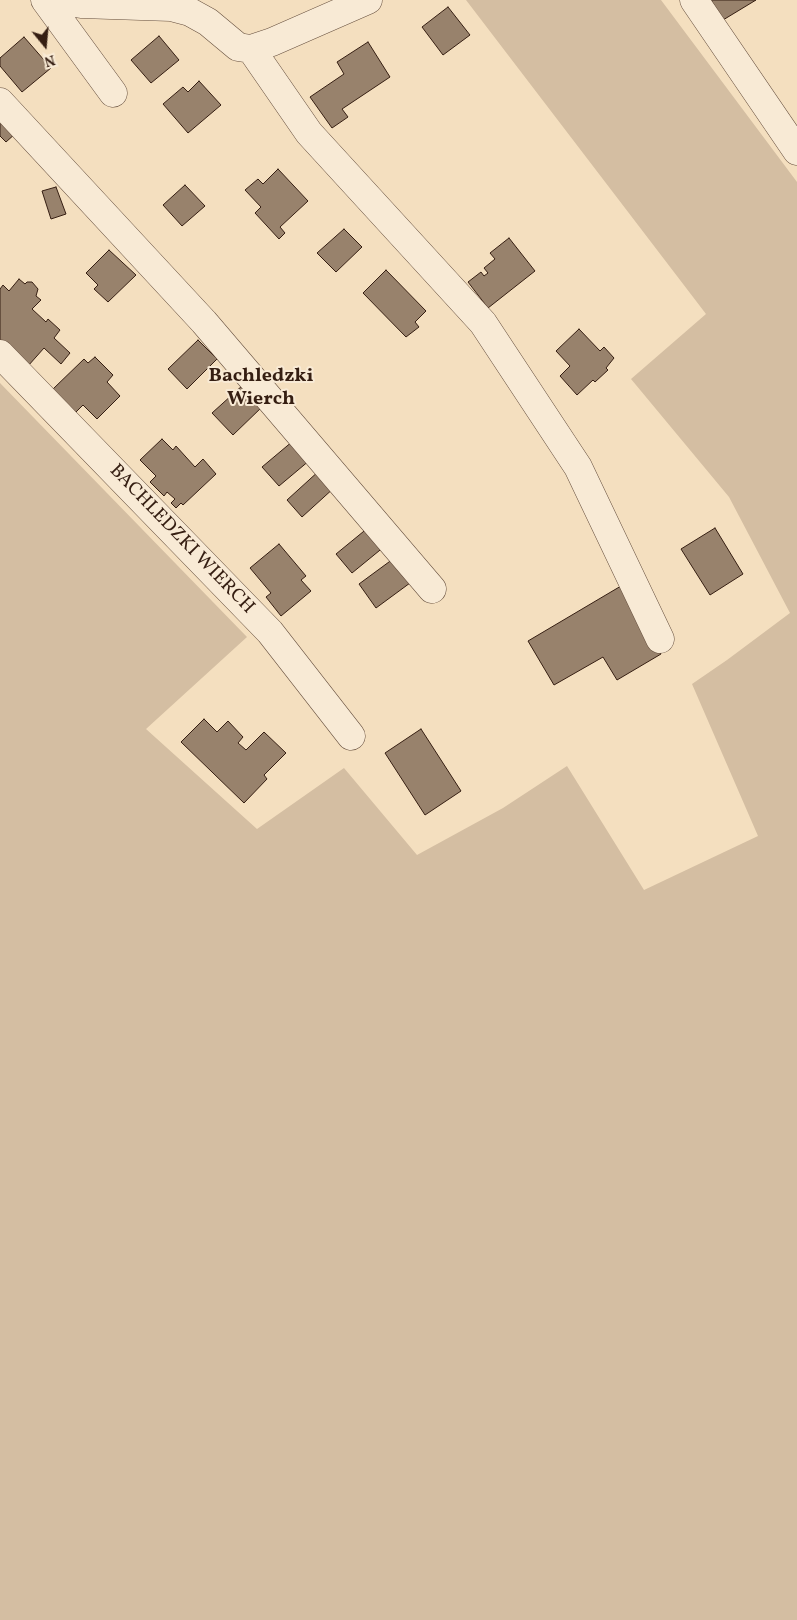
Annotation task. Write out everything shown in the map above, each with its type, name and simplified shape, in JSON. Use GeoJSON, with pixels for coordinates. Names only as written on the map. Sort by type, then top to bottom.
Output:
{"type":"FeatureCollection","features":[{"type":"Feature","properties":{"kind":"street"},"geometry":{"type":"LineString","coordinates":[[45,0],[113,92]]}},
{"type":"Feature","properties":{"kind":"street"},"geometry":{"type":"LineString","coordinates":[[53,0],[81,4],[171,7],[190,12],[208,22],[238,47],[251,49],[272,42],[368,0]]}},
{"type":"Feature","properties":{"kind":"street"},"geometry":{"type":"LineString","coordinates":[[694,0],[797,151]]}},
{"type":"Feature","properties":{"kind":"street"},"geometry":{"type":"LineString","coordinates":[[251,49],[309,134],[483,323],[578,466],[660,639]]}},
{"type":"Feature","properties":{"kind":"street"},"geometry":{"type":"LineString","coordinates":[[0,102],[204,322],[432,589]]}},
{"type":"Feature","properties":{"kind":"street","name":"BACHLEDZKI WIERCH"},"geometry":{"type":"LineString","coordinates":[[0,354],[270,632],[351,736]]}},
{"type":"Feature","properties":{"kind":"shaded area"},"geometry":{"type":"Polygon","coordinates":[[[466,0],[661,0],[797,182],[797,1620],[0,1620],[0,383],[247,637],[146,729],[257,829],[344,768],[417,855],[503,808],[567,766],[644,890],[758,836],[692,684],[790,613],[729,497],[631,379],[706,314],[466,0]]]}},
{"type":"Feature","properties":{"kind":"building"},"geometry":{"type":"Polygon","coordinates":[[[711,0],[756,0],[723,20],[711,0]]]}},
{"type":"Feature","properties":{"kind":"building"},"geometry":{"type":"Polygon","coordinates":[[[448,7],[470,35],[443,55],[422,27],[448,7]]]}},
{"type":"Feature","properties":{"kind":"building"},"geometry":{"type":"Polygon","coordinates":[[[159,36],[179,60],[151,83],[131,60],[159,36]]]}},
{"type":"Feature","properties":{"kind":"building"},"geometry":{"type":"Polygon","coordinates":[[[24,37],[51,68],[22,92],[0,66],[0,58],[24,37]]]}},
{"type":"Feature","properties":{"kind":"building"},"geometry":{"type":"Polygon","coordinates":[[[368,42],[390,77],[342,109],[348,117],[332,128],[310,97],[344,74],[337,62],[368,42]]]}},
{"type":"Feature","properties":{"kind":"building"},"geometry":{"type":"Polygon","coordinates":[[[199,81],[221,105],[188,133],[163,104],[183,87],[188,92],[199,81]]]}},
{"type":"Feature","properties":{"kind":"building"},"geometry":{"type":"Polygon","coordinates":[[[0,117],[16,133],[6,142],[0,136],[0,117]]]}},
{"type":"Feature","properties":{"kind":"building"},"geometry":{"type":"Polygon","coordinates":[[[278,169],[308,201],[280,227],[285,233],[279,239],[255,213],[261,207],[245,190],[258,179],[263,184],[278,169]]]}},
{"type":"Feature","properties":{"kind":"building"},"geometry":{"type":"Polygon","coordinates":[[[185,185],[205,206],[182,226],[163,205],[185,185]]]}},
{"type":"Feature","properties":{"kind":"building"},"geometry":{"type":"Polygon","coordinates":[[[56,187],[66,214],[51,219],[42,191],[56,187]]]}},
{"type":"Feature","properties":{"kind":"building"},"geometry":{"type":"Polygon","coordinates":[[[344,229],[362,247],[336,272],[317,253],[344,229]]]}},
{"type":"Feature","properties":{"kind":"building"},"geometry":{"type":"Polygon","coordinates":[[[509,238],[535,271],[488,308],[468,282],[481,272],[484,276],[488,273],[484,268],[495,259],[490,253],[509,238]]]}},
{"type":"Feature","properties":{"kind":"building"},"geometry":{"type":"Polygon","coordinates":[[[109,250],[136,275],[108,302],[94,289],[98,285],[86,273],[109,250]]]}},
{"type":"Feature","properties":{"kind":"building"},"geometry":{"type":"Polygon","coordinates":[[[386,270],[426,311],[415,322],[419,327],[406,337],[363,293],[386,270]]]}},
{"type":"Feature","properties":{"kind":"building"},"geometry":{"type":"Polygon","coordinates":[[[19,279],[25,284],[32,282],[38,289],[36,296],[41,300],[32,309],[46,322],[48,319],[60,330],[54,338],[70,353],[61,364],[44,348],[28,366],[0,341],[0,289],[3,285],[9,291],[19,279]]]}},
{"type":"Feature","properties":{"kind":"building"},"geometry":{"type":"Polygon","coordinates":[[[579,329],[600,351],[604,347],[614,358],[606,368],[608,370],[595,382],[593,380],[577,395],[560,376],[570,366],[556,351],[579,329]]]}},
{"type":"Feature","properties":{"kind":"building"},"geometry":{"type":"Polygon","coordinates":[[[198,340],[217,359],[187,389],[168,369],[198,340]]]}},
{"type":"Feature","properties":{"kind":"building"},"geometry":{"type":"Polygon","coordinates":[[[95,357],[113,375],[107,382],[120,396],[97,419],[83,405],[76,412],[53,389],[84,359],[88,363],[95,357]]]}},
{"type":"Feature","properties":{"kind":"building"},"geometry":{"type":"Polygon","coordinates":[[[243,385],[263,406],[233,435],[212,413],[243,385]]]}},
{"type":"Feature","properties":{"kind":"building"},"geometry":{"type":"Polygon","coordinates":[[[162,439],[173,450],[176,446],[195,467],[203,459],[216,474],[183,505],[181,503],[176,508],[171,503],[175,499],[167,492],[164,496],[150,482],[156,476],[140,460],[162,439]]]}},
{"type":"Feature","properties":{"kind":"building"},"geometry":{"type":"Polygon","coordinates":[[[293,441],[310,460],[279,486],[262,467],[293,441]]]}},
{"type":"Feature","properties":{"kind":"building"},"geometry":{"type":"Polygon","coordinates":[[[320,470],[335,487],[302,517],[287,500],[320,470]]]}},
{"type":"Feature","properties":{"kind":"building"},"geometry":{"type":"Polygon","coordinates":[[[369,527],[385,546],[352,573],[336,554],[369,527]]]}},
{"type":"Feature","properties":{"kind":"building"},"geometry":{"type":"Polygon","coordinates":[[[715,528],[743,574],[710,595],[681,549],[715,528]]]}},
{"type":"Feature","properties":{"kind":"building"},"geometry":{"type":"Polygon","coordinates":[[[279,544],[306,576],[301,580],[311,591],[281,616],[266,597],[271,593],[250,568],[279,544]]]}},
{"type":"Feature","properties":{"kind":"building"},"geometry":{"type":"Polygon","coordinates":[[[393,559],[410,583],[376,608],[359,584],[393,559]]]}},
{"type":"Feature","properties":{"kind":"building"},"geometry":{"type":"Polygon","coordinates":[[[621,586],[661,654],[617,680],[603,657],[554,685],[528,641],[621,586]]]}},
{"type":"Feature","properties":{"kind":"building"},"geometry":{"type":"Polygon","coordinates":[[[204,719],[217,732],[228,721],[243,737],[238,743],[246,750],[264,732],[286,753],[264,775],[267,779],[244,803],[181,742],[204,719]]]}},
{"type":"Feature","properties":{"kind":"building"},"geometry":{"type":"Polygon","coordinates":[[[421,729],[461,791],[425,815],[385,753],[421,729]]]}},
{"type":"Feature","properties":{"kind":"district","name":"Bachledzki Wierch"},"geometry":{"type":"Point","coordinates":[261,388]}}]}
